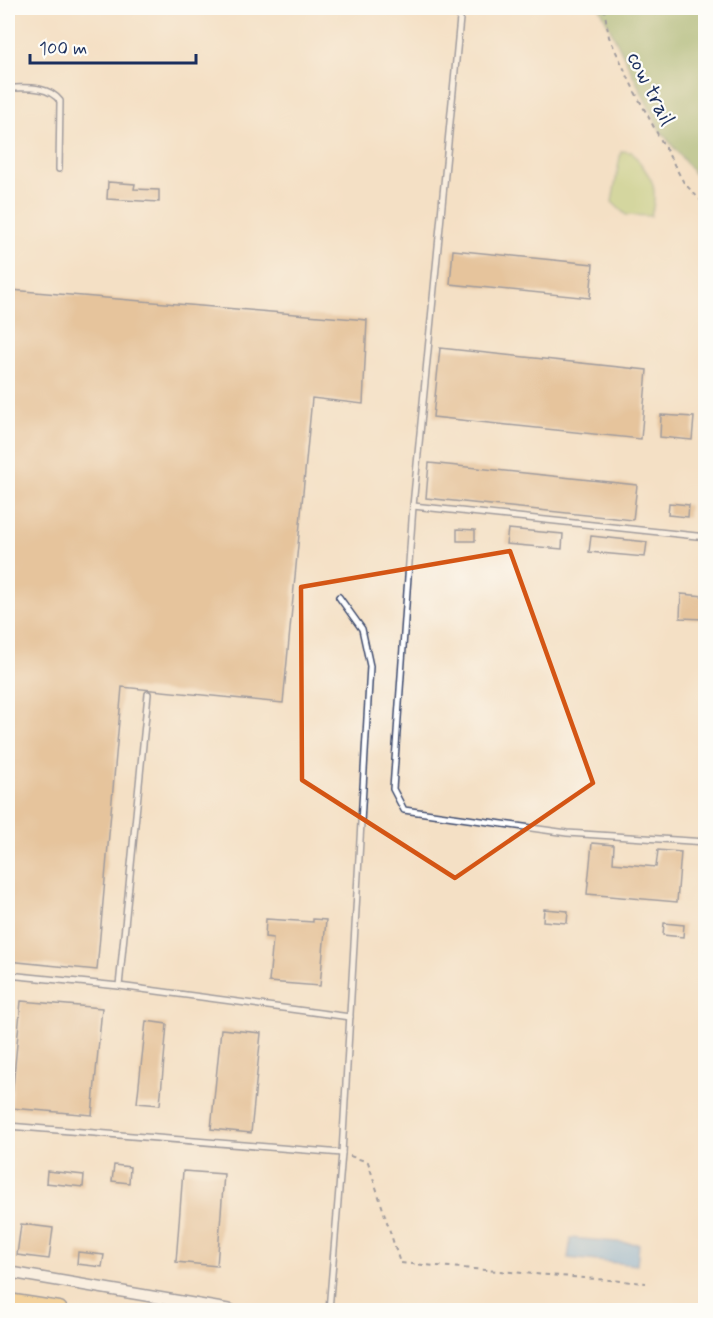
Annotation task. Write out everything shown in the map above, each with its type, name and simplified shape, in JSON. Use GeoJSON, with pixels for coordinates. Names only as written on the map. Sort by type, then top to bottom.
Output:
{"type":"FeatureCollection","features":[{"type":"Feature","properties":{"kind":"main road"},"geometry":{"type":"LineString","coordinates":[[8,1302],[59,1311]]}},
{"type":"Feature","properties":{"kind":"street"},"geometry":{"type":"LineString","coordinates":[[8,1272],[231,1311]]}},
{"type":"Feature","properties":{"kind":"lane"},"geometry":{"type":"LineString","coordinates":[[461,8],[413,506],[393,789],[404,810],[567,833],[705,842]]}},
{"type":"Feature","properties":{"kind":"lane"},"geometry":{"type":"LineString","coordinates":[[8,88],[34,88],[47,91],[60,100],[59,169]]}},
{"type":"Feature","properties":{"kind":"lane"},"geometry":{"type":"LineString","coordinates":[[413,506],[705,537]]}},
{"type":"Feature","properties":{"kind":"lane"},"geometry":{"type":"LineString","coordinates":[[330,1311],[342,1153],[370,666],[362,628],[339,597]]}},
{"type":"Feature","properties":{"kind":"lane"},"geometry":{"type":"LineString","coordinates":[[119,986],[148,694]]}},
{"type":"Feature","properties":{"kind":"lane"},"geometry":{"type":"LineString","coordinates":[[8,977],[8,975],[119,986],[350,1017]]}},
{"type":"Feature","properties":{"kind":"lane"},"geometry":{"type":"LineString","coordinates":[[8,1126],[342,1153]]}},
{"type":"Feature","properties":{"kind":"path","name":"cow trail"},"geometry":{"type":"LineString","coordinates":[[603,8],[609,37],[635,92],[684,183],[705,206]]}},
{"type":"Feature","properties":{"kind":"path"},"geometry":{"type":"LineString","coordinates":[[342,1153],[368,1162],[400,1263],[646,1283]]}},
{"type":"Feature","properties":{"kind":"highlighted area"},"geometry":{"type":"Polygon","coordinates":[[[510,551],[593,783],[455,878],[302,780],[301,587],[510,551]]]}},
{"type":"Feature","properties":{"kind":"green space"},"geometry":{"type":"Polygon","coordinates":[[[600,8],[705,8],[705,187],[660,130],[600,8]]]}},
{"type":"Feature","properties":{"kind":"green space"},"geometry":{"type":"Polygon","coordinates":[[[621,151],[632,152],[652,181],[654,205],[651,216],[626,215],[612,202],[621,151]]]}},
{"type":"Feature","properties":{"kind":"water"},"geometry":{"type":"Polygon","coordinates":[[[571,1238],[639,1244],[637,1265],[568,1258],[571,1238]]]}},
{"type":"Feature","properties":{"kind":"building"},"geometry":{"type":"Polygon","coordinates":[[[108,182],[135,184],[134,189],[159,190],[159,202],[107,199],[108,182]]]}},
{"type":"Feature","properties":{"kind":"building"},"geometry":{"type":"Polygon","coordinates":[[[453,250],[593,264],[590,298],[450,284],[453,250]]]}},
{"type":"Feature","properties":{"kind":"building"},"geometry":{"type":"Polygon","coordinates":[[[11,290],[367,320],[363,404],[312,398],[283,703],[122,687],[97,970],[8,961],[8,342],[11,290]]]}},
{"type":"Feature","properties":{"kind":"building"},"geometry":{"type":"Polygon","coordinates":[[[440,348],[647,370],[641,439],[433,417],[440,348]]]}},
{"type":"Feature","properties":{"kind":"building"},"geometry":{"type":"Polygon","coordinates":[[[661,415],[694,417],[692,440],[660,437],[661,415]]]}},
{"type":"Feature","properties":{"kind":"building"},"geometry":{"type":"Polygon","coordinates":[[[429,463],[637,485],[633,520],[426,498],[429,463]]]}},
{"type":"Feature","properties":{"kind":"building"},"geometry":{"type":"Polygon","coordinates":[[[669,503],[689,505],[688,517],[668,515],[669,503]]]}},
{"type":"Feature","properties":{"kind":"building"},"geometry":{"type":"Polygon","coordinates":[[[457,529],[475,530],[475,541],[457,541],[457,529]]]}},
{"type":"Feature","properties":{"kind":"building"},"geometry":{"type":"Polygon","coordinates":[[[508,529],[563,534],[562,549],[506,544],[508,529]]]}},
{"type":"Feature","properties":{"kind":"building"},"geometry":{"type":"Polygon","coordinates":[[[591,536],[647,542],[645,557],[589,552],[591,536]]]}},
{"type":"Feature","properties":{"kind":"building"},"geometry":{"type":"Polygon","coordinates":[[[681,594],[705,596],[704,619],[680,618],[681,594]]]}},
{"type":"Feature","properties":{"kind":"building"},"geometry":{"type":"Polygon","coordinates":[[[592,843],[614,845],[613,863],[656,867],[658,850],[681,852],[677,902],[587,894],[592,843]]]}},
{"type":"Feature","properties":{"kind":"building"},"geometry":{"type":"Polygon","coordinates":[[[544,909],[568,911],[567,923],[543,921],[544,909]]]}},
{"type":"Feature","properties":{"kind":"building"},"geometry":{"type":"Polygon","coordinates":[[[266,919],[313,922],[313,919],[326,920],[320,986],[269,982],[273,938],[265,937],[266,919]]]}},
{"type":"Feature","properties":{"kind":"building"},"geometry":{"type":"Polygon","coordinates":[[[664,923],[684,925],[683,937],[663,935],[664,923]]]}},
{"type":"Feature","properties":{"kind":"building"},"geometry":{"type":"Polygon","coordinates":[[[21,1001],[102,1008],[92,1115],[11,1108],[21,1001]]]}},
{"type":"Feature","properties":{"kind":"building"},"geometry":{"type":"Polygon","coordinates":[[[146,1021],[167,1024],[160,1105],[137,1103],[146,1021]]]}},
{"type":"Feature","properties":{"kind":"building"},"geometry":{"type":"Polygon","coordinates":[[[221,1029],[261,1033],[251,1133],[211,1129],[221,1029]]]}},
{"type":"Feature","properties":{"kind":"building"},"geometry":{"type":"Polygon","coordinates":[[[114,1165],[130,1167],[129,1183],[112,1181],[114,1165]]]}},
{"type":"Feature","properties":{"kind":"building"},"geometry":{"type":"Polygon","coordinates":[[[47,1171],[84,1175],[83,1187],[46,1183],[47,1171]]]}},
{"type":"Feature","properties":{"kind":"building"},"geometry":{"type":"Polygon","coordinates":[[[183,1171],[224,1174],[217,1266],[176,1262],[183,1171]]]}},
{"type":"Feature","properties":{"kind":"building"},"geometry":{"type":"Polygon","coordinates":[[[21,1224],[53,1228],[49,1259],[17,1255],[21,1224]]]}},
{"type":"Feature","properties":{"kind":"building"},"geometry":{"type":"Polygon","coordinates":[[[78,1252],[104,1255],[102,1267],[77,1264],[78,1252]]]}}]}
